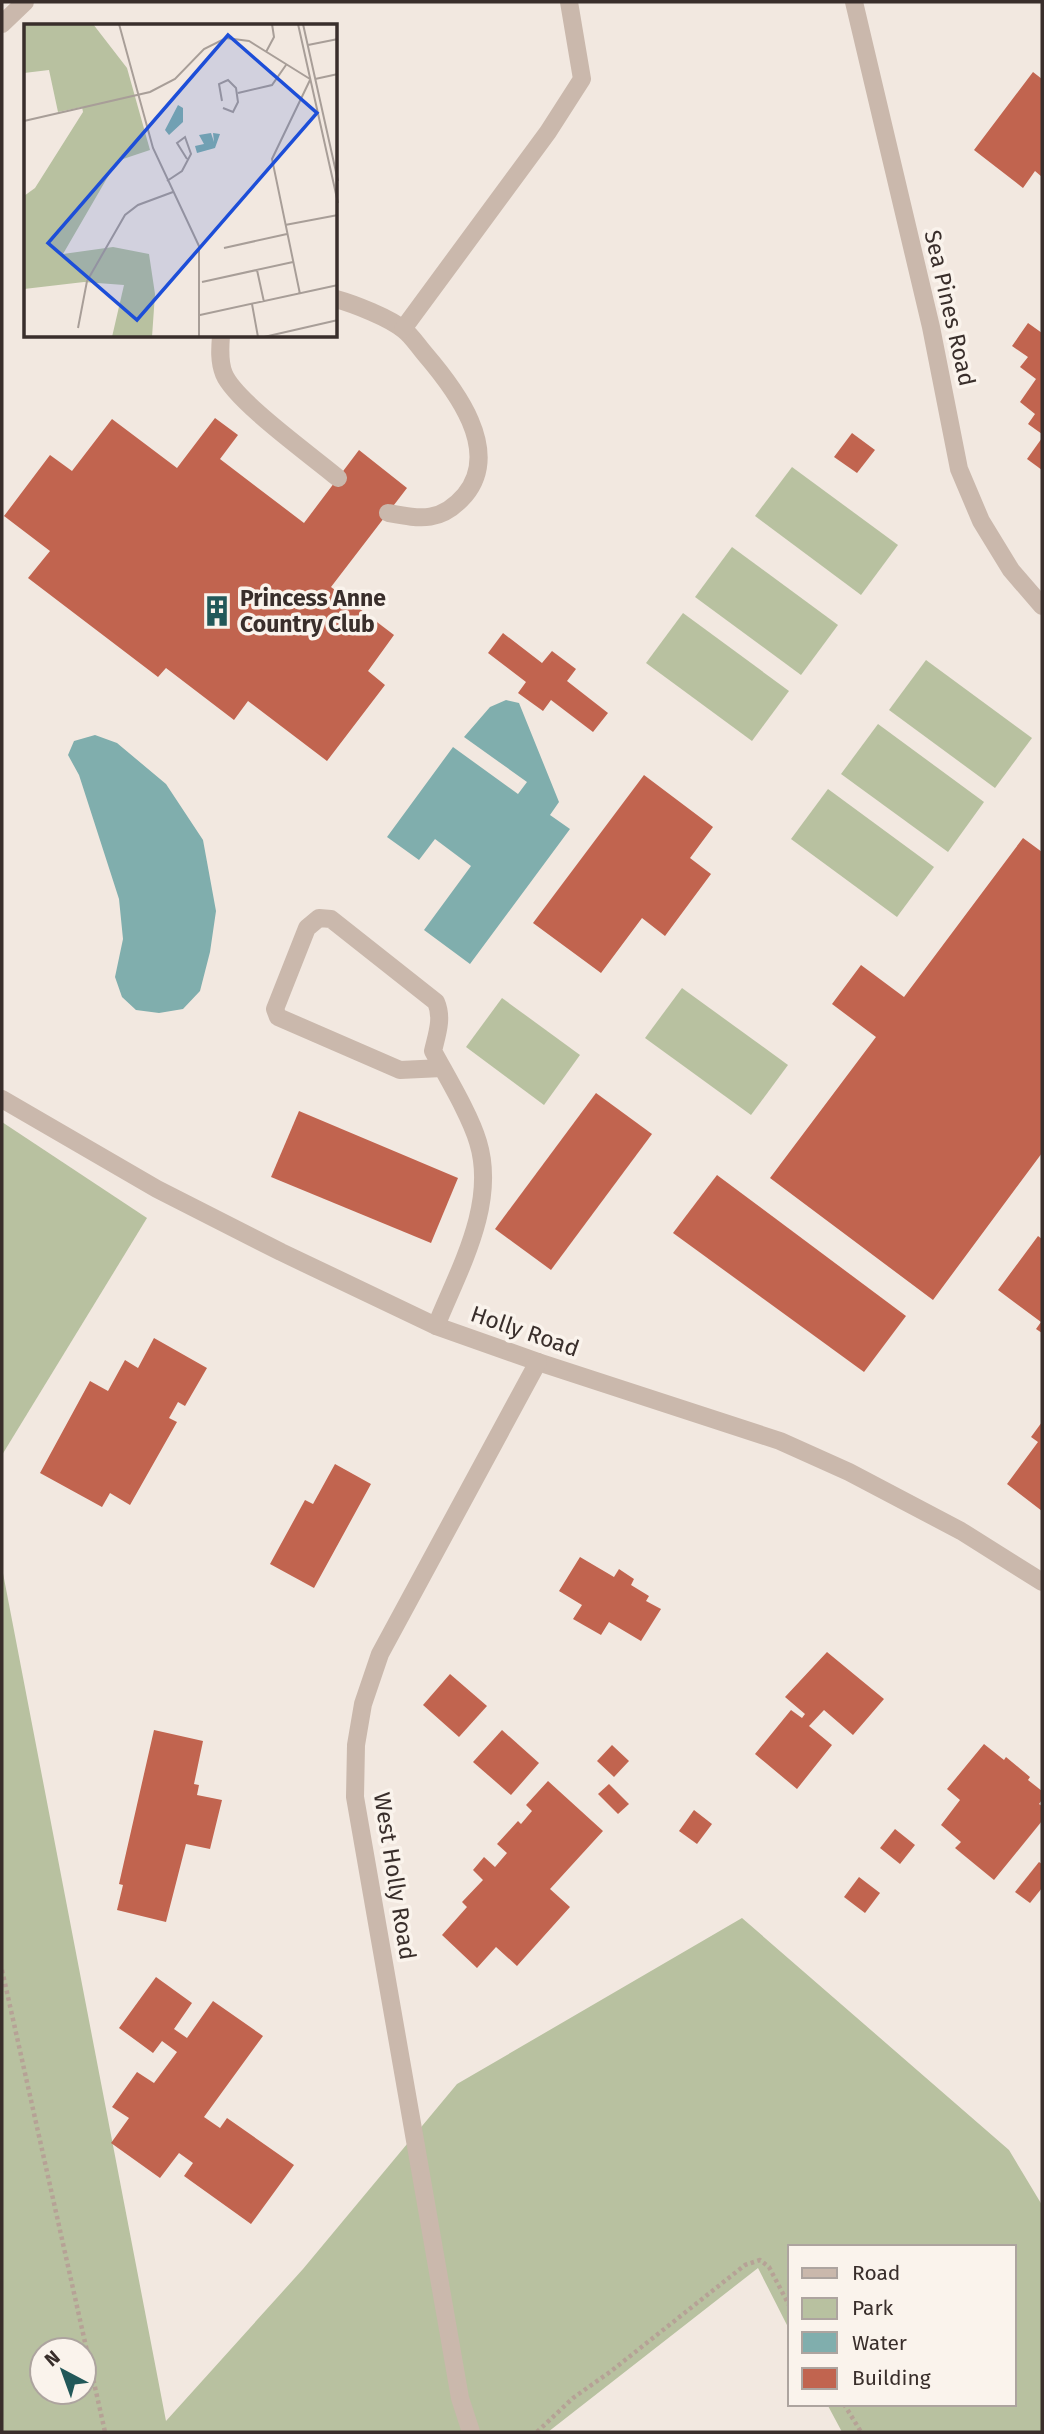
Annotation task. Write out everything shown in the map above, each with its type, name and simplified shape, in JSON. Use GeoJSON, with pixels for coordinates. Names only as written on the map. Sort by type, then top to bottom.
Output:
{"type":"FeatureCollection","features":[{"type":"Feature","properties":{"kind":"street"},"geometry":{"type":"LineString","coordinates":[[2,24],[25,2]]}},
{"type":"Feature","properties":{"kind":"street"},"geometry":{"type":"LineString","coordinates":[[403,329],[548,132],[582,79],[569,2]]}},
{"type":"Feature","properties":{"kind":"street","name":"Sea Pines Road"},"geometry":{"type":"LineString","coordinates":[[854,2],[932,327],[959,469],[981,521],[1011,570],[1042,606]]}},
{"type":"Feature","properties":{"kind":"street"},"geometry":{"type":"LineString","coordinates":[[338,300],[355,304],[403,329],[450,384],[465,409],[477,438],[474,484],[456,505],[431,518],[388,513]]}},
{"type":"Feature","properties":{"kind":"street"},"geometry":{"type":"LineString","coordinates":[[221,338],[224,375],[239,397],[338,478]]}},
{"type":"Feature","properties":{"kind":"street"},"geometry":{"type":"LineString","coordinates":[[436,1326],[474,1232],[483,1194],[484,1173],[477,1139],[442,1068],[433,1051],[440,1011],[436,1002],[331,919],[319,918],[307,928],[275,1009],[278,1017],[400,1070],[442,1068]]}},
{"type":"Feature","properties":{"kind":"street","name":"Holly Road"},"geometry":{"type":"LineString","coordinates":[[2,1099],[157,1189],[436,1326],[780,1441],[849,1472],[961,1531],[1042,1582]]}},
{"type":"Feature","properties":{"kind":"street","name":"West Holly Road"},"geometry":{"type":"LineString","coordinates":[[471,2432],[460,2398],[355,1797],[356,1745],[363,1704],[380,1654],[538,1362]]}},
{"type":"Feature","properties":{"kind":"path"},"geometry":{"type":"LineString","coordinates":[[2,1970],[105,2432]]}},
{"type":"Feature","properties":{"kind":"path"},"geometry":{"type":"LineString","coordinates":[[537,2432],[573,2398],[745,2265],[760,2260],[769,2267],[788,2302]]}},
{"type":"Feature","properties":{"kind":"path"},"geometry":{"type":"LineString","coordinates":[[845,2406],[861,2432]]}},
{"type":"Feature","properties":{"kind":"green space"},"geometry":{"type":"Polygon","coordinates":[[[792,467],[898,545],[861,595],[755,516],[792,467]]]}},
{"type":"Feature","properties":{"kind":"green space"},"geometry":{"type":"Polygon","coordinates":[[[732,547],[838,625],[801,675],[695,597],[732,547]]]}},
{"type":"Feature","properties":{"kind":"green space"},"geometry":{"type":"Polygon","coordinates":[[[683,613],[789,691],[752,741],[646,663],[683,613]]]}},
{"type":"Feature","properties":{"kind":"green space"},"geometry":{"type":"Polygon","coordinates":[[[926,660],[1032,738],[995,788],[889,710],[926,660]]]}},
{"type":"Feature","properties":{"kind":"green space"},"geometry":{"type":"Polygon","coordinates":[[[878,724],[984,802],[948,852],[841,774],[878,724]]]}},
{"type":"Feature","properties":{"kind":"green space"},"geometry":{"type":"Polygon","coordinates":[[[828,789],[934,867],[897,917],[791,839],[828,789]]]}},
{"type":"Feature","properties":{"kind":"green space"},"geometry":{"type":"Polygon","coordinates":[[[682,988],[788,1065],[751,1115],[645,1038],[682,988]]]}},
{"type":"Feature","properties":{"kind":"green space"},"geometry":{"type":"Polygon","coordinates":[[[502,998],[580,1055],[544,1105],[466,1047],[502,998]]]}},
{"type":"Feature","properties":{"kind":"green space"},"geometry":{"type":"Polygon","coordinates":[[[2,1122],[147,1218],[2,1455],[2,1122]]]}},
{"type":"Feature","properties":{"kind":"green space"},"geometry":{"type":"Polygon","coordinates":[[[2,1568],[166,2421],[303,2269],[457,2084],[742,1918],[1009,2150],[1042,2205],[1042,2432],[842,2432],[828,2406],[1016,2406],[1016,2245],[788,2245],[788,2327],[758,2268],[548,2432],[2,2432],[2,1568]]]}},
{"type":"Feature","properties":{"kind":"water"},"geometry":{"type":"Polygon","coordinates":[[[506,700],[519,703],[559,802],[550,815],[570,829],[470,964],[424,930],[471,866],[435,839],[419,860],[387,837],[453,747],[518,794],[527,782],[464,737],[490,707],[506,700]]]}},
{"type":"Feature","properties":{"kind":"water"},"geometry":{"type":"Polygon","coordinates":[[[95,735],[117,743],[166,784],[203,840],[216,911],[210,952],[200,991],[183,1009],[159,1013],[136,1010],[122,997],[115,977],[123,939],[119,899],[79,775],[68,755],[74,741],[95,735]]]}},
{"type":"Feature","properties":{"kind":"building"},"geometry":{"type":"Polygon","coordinates":[[[1033,72],[1042,79],[1042,177],[1035,171],[1023,188],[974,150],[1033,72]]]}},
{"type":"Feature","properties":{"kind":"building"},"geometry":{"type":"Polygon","coordinates":[[[1028,323],[1042,333],[1042,434],[1028,424],[1035,414],[1020,402],[1036,379],[1020,367],[1028,357],[1012,346],[1028,323]]]}},
{"type":"Feature","properties":{"kind":"building","name":"Princess Anne Country Club"},"geometry":{"type":"Polygon","coordinates":[[[215,418],[238,435],[220,459],[304,523],[359,450],[407,488],[331,587],[394,635],[368,671],[385,685],[327,761],[248,701],[234,720],[166,668],[158,677],[28,578],[50,551],[4,516],[50,455],[72,471],[112,419],[177,468],[215,418]]]}},
{"type":"Feature","properties":{"kind":"building"},"geometry":{"type":"Polygon","coordinates":[[[852,433],[875,450],[857,473],[834,457],[852,433]]]}},
{"type":"Feature","properties":{"kind":"building"},"geometry":{"type":"Polygon","coordinates":[[[1042,438],[1042,470],[1027,459],[1042,438]]]}},
{"type":"Feature","properties":{"kind":"building"},"geometry":{"type":"Polygon","coordinates":[[[503,633],[542,663],[552,651],[576,669],[567,681],[608,713],[593,732],[551,700],[543,711],[518,693],[526,682],[488,653],[503,633]]]}},
{"type":"Feature","properties":{"kind":"building"},"geometry":{"type":"Polygon","coordinates":[[[644,775],[713,827],[690,858],[711,874],[665,936],[642,918],[601,973],[533,923],[644,775]]]}},
{"type":"Feature","properties":{"kind":"building"},"geometry":{"type":"Polygon","coordinates":[[[1023,838],[1042,852],[1042,1153],[933,1300],[770,1178],[876,1037],[832,1004],[861,965],[904,997],[1023,838]]]}},
{"type":"Feature","properties":{"kind":"building"},"geometry":{"type":"Polygon","coordinates":[[[596,1093],[652,1134],[551,1270],[495,1229],[596,1093]]]}},
{"type":"Feature","properties":{"kind":"building"},"geometry":{"type":"Polygon","coordinates":[[[299,1111],[458,1178],[431,1243],[271,1177],[299,1111]]]}},
{"type":"Feature","properties":{"kind":"building"},"geometry":{"type":"Polygon","coordinates":[[[717,1175],[906,1316],[864,1372],[673,1233],[717,1175]]]}},
{"type":"Feature","properties":{"kind":"building"},"geometry":{"type":"Polygon","coordinates":[[[1038,1236],[1042,1239],[1042,1333],[1036,1329],[1041,1322],[998,1290],[1038,1236]]]}},
{"type":"Feature","properties":{"kind":"building"},"geometry":{"type":"Polygon","coordinates":[[[154,1338],[207,1368],[185,1406],[178,1402],[169,1418],[177,1422],[130,1505],[110,1493],[102,1507],[40,1473],[90,1381],[108,1391],[125,1360],[138,1368],[154,1338]]]}},
{"type":"Feature","properties":{"kind":"building"},"geometry":{"type":"Polygon","coordinates":[[[1042,1422],[1042,1511],[1007,1484],[1038,1442],[1031,1437],[1042,1422]]]}},
{"type":"Feature","properties":{"kind":"building"},"geometry":{"type":"Polygon","coordinates":[[[335,1464],[371,1484],[314,1588],[270,1564],[305,1500],[313,1504],[335,1464]]]}},
{"type":"Feature","properties":{"kind":"building"},"geometry":{"type":"Polygon","coordinates":[[[580,1557],[614,1577],[619,1569],[634,1579],[631,1585],[649,1596],[646,1601],[661,1609],[641,1641],[609,1622],[601,1635],[573,1619],[582,1605],[559,1591],[580,1557]]]}},
{"type":"Feature","properties":{"kind":"building"},"geometry":{"type":"Polygon","coordinates":[[[827,1652],[884,1699],[853,1735],[824,1710],[809,1726],[832,1745],[797,1789],[755,1754],[791,1710],[802,1718],[805,1714],[785,1697],[827,1652]]]}},
{"type":"Feature","properties":{"kind":"building"},"geometry":{"type":"Polygon","coordinates":[[[450,1674],[487,1706],[459,1737],[423,1705],[450,1674]]]}},
{"type":"Feature","properties":{"kind":"building"},"geometry":{"type":"Polygon","coordinates":[[[154,1730],[203,1741],[194,1784],[199,1785],[197,1795],[222,1800],[210,1849],[186,1844],[166,1922],[117,1910],[123,1885],[119,1884],[154,1730]]]}},
{"type":"Feature","properties":{"kind":"building"},"geometry":{"type":"Polygon","coordinates":[[[502,1730],[539,1763],[511,1795],[473,1762],[502,1730]]]}},
{"type":"Feature","properties":{"kind":"building"},"geometry":{"type":"Polygon","coordinates":[[[984,1744],[1004,1760],[1006,1757],[1042,1791],[1039,1804],[1042,1806],[1042,1821],[994,1880],[955,1848],[961,1842],[941,1825],[960,1800],[947,1789],[984,1744]]]}},
{"type":"Feature","properties":{"kind":"building"},"geometry":{"type":"Polygon","coordinates":[[[612,1745],[629,1761],[614,1777],[597,1761],[612,1745]]]}},
{"type":"Feature","properties":{"kind":"building"},"geometry":{"type":"Polygon","coordinates":[[[548,1781],[603,1831],[550,1889],[570,1907],[517,1966],[496,1947],[477,1968],[442,1935],[467,1907],[462,1902],[483,1880],[473,1870],[484,1857],[495,1867],[507,1853],[497,1844],[518,1821],[521,1824],[532,1811],[526,1805],[548,1781]]]}},
{"type":"Feature","properties":{"kind":"building"},"geometry":{"type":"Polygon","coordinates":[[[609,1784],[629,1804],[618,1814],[598,1794],[609,1784]]]}},
{"type":"Feature","properties":{"kind":"building"},"geometry":{"type":"Polygon","coordinates":[[[694,1810],[712,1824],[697,1844],[679,1831],[694,1810]]]}},
{"type":"Feature","properties":{"kind":"building"},"geometry":{"type":"Polygon","coordinates":[[[895,1829],[915,1845],[900,1864],[880,1848],[895,1829]]]}},
{"type":"Feature","properties":{"kind":"building"},"geometry":{"type":"Polygon","coordinates":[[[1039,1862],[1042,1864],[1042,1888],[1030,1903],[1015,1892],[1039,1862]]]}},
{"type":"Feature","properties":{"kind":"building"},"geometry":{"type":"Polygon","coordinates":[[[859,1877],[880,1893],[865,1913],[844,1897],[859,1877]]]}},
{"type":"Feature","properties":{"kind":"building"},"geometry":{"type":"Polygon","coordinates":[[[156,1977],[192,2003],[174,2029],[187,2038],[213,2001],[263,2036],[204,2117],[220,2128],[227,2118],[294,2165],[251,2224],[184,2176],[193,2163],[179,2153],[160,2178],[111,2143],[129,2118],[112,2107],[137,2072],[154,2083],[177,2052],[162,2041],[153,2053],[119,2028],[156,1977]]]}},
{"type":"Feature","properties":{"kind":"place","name":"Princess Anne Country Club"},"geometry":{"type":"Point","coordinates":[217,611]}}]}
